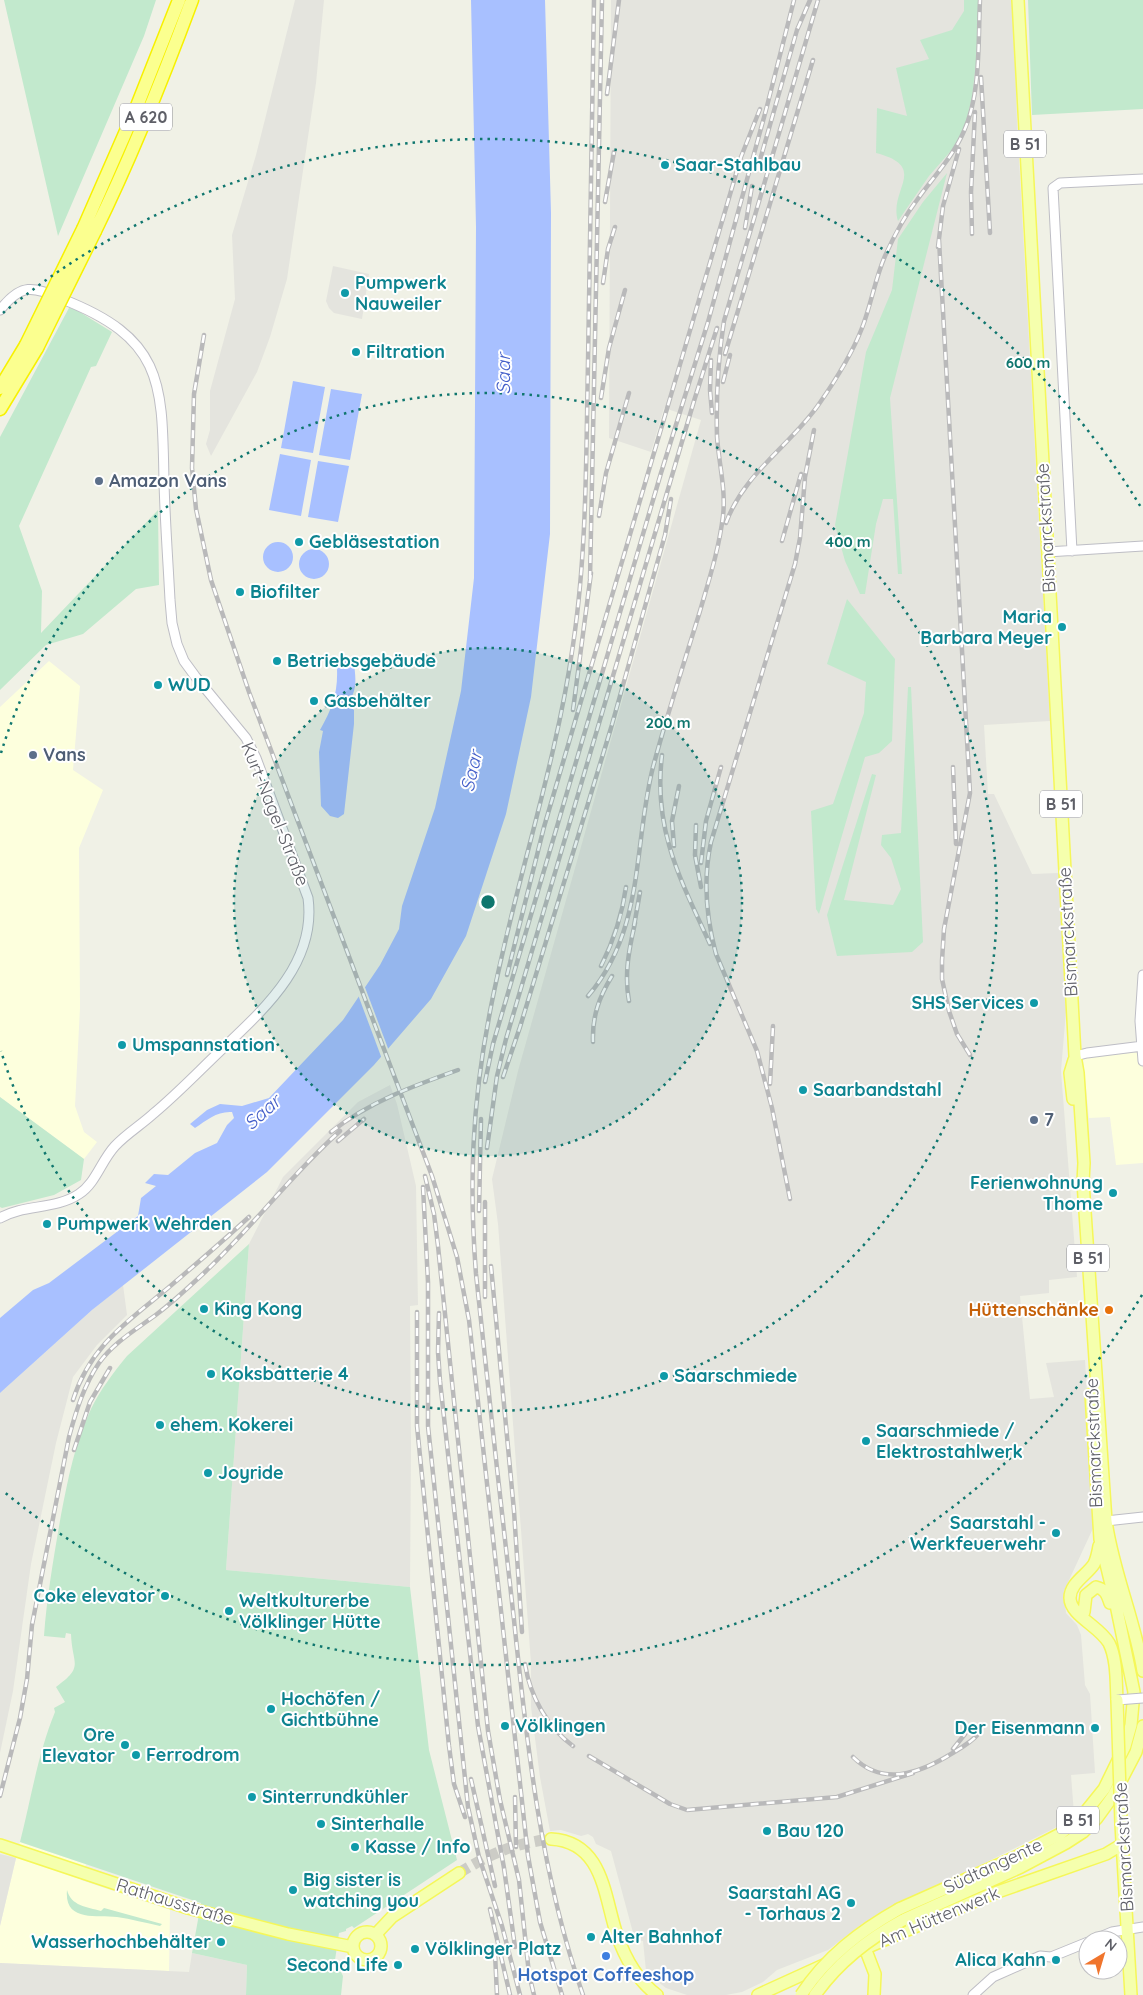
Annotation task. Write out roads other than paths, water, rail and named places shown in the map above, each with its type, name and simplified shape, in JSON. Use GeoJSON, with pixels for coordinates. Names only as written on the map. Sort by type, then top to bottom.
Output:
{"type":"FeatureCollection","features":[{"type":"Feature","properties":{"kind":"highway","name":"A 620"},"geometry":{"type":"LineString","coordinates":[[0,408],[90,229],[179,0]]}},
{"type":"Feature","properties":{"kind":"highway","name":"A 620"},"geometry":{"type":"LineString","coordinates":[[90,229],[113,194],[192,0]]}},
{"type":"Feature","properties":{"kind":"highway","name":"A 620"},"geometry":{"type":"LineString","coordinates":[[0,388],[31,347]]}},
{"type":"Feature","properties":{"kind":"main road","name":"Bismarckstraße"},"geometry":{"type":"LineString","coordinates":[[1018,0],[1075,1056],[1084,1154],[1083,1182],[1111,1572]]}},
{"type":"Feature","properties":{"kind":"main road","name":"Bismarckstraße"},"geometry":{"type":"LineString","coordinates":[[1093,1334],[1091,1410],[1100,1539],[1111,1572]]}},
{"type":"Feature","properties":{"kind":"main road"},"geometry":{"type":"LineString","coordinates":[[1091,1623],[1076,1613],[1071,1606],[1070,1597],[1073,1587],[1088,1572],[1095,1561],[1100,1539]]}},
{"type":"Feature","properties":{"kind":"main road"},"geometry":{"type":"LineString","coordinates":[[1091,1623],[1077,1598],[1085,1587],[1111,1572]]}},
{"type":"Feature","properties":{"kind":"main road","name":"Südtangente"},"geometry":{"type":"LineString","coordinates":[[815,1995],[832,1973],[851,1954],[886,1930],[901,1914],[1060,1834],[1083,1816],[1104,1789],[1125,1746],[1131,1725],[1134,1692],[1111,1572]]}},
{"type":"Feature","properties":{"kind":"main road","name":"B 51"},"geometry":{"type":"LineString","coordinates":[[1111,1572],[1135,1630],[1143,1671]]}},
{"type":"Feature","properties":{"kind":"main road"},"geometry":{"type":"LineString","coordinates":[[1084,1612],[1086,1595],[1096,1587],[1102,1588],[1106,1592],[1122,1635]]}},
{"type":"Feature","properties":{"kind":"main road","name":"Bismarckstraße"},"geometry":{"type":"LineString","coordinates":[[1091,1623],[1107,1640],[1112,1652],[1117,1700],[1121,1845],[1131,1995]]}},
{"type":"Feature","properties":{"kind":"main road","name":"Südtangente"},"geometry":{"type":"LineString","coordinates":[[801,1995],[818,1972],[839,1950],[877,1922],[1021,1867],[1066,1843],[1082,1832],[1097,1818],[1113,1796],[1136,1752],[1143,1726]]}},
{"type":"Feature","properties":{"kind":"main road"},"geometry":{"type":"LineString","coordinates":[[551,1839],[565,1841],[580,1849],[597,1868],[618,1936],[629,1963],[656,1995]]}},
{"type":"Feature","properties":{"kind":"main road","name":"Rathausstraße"},"geometry":{"type":"LineString","coordinates":[[0,1845],[188,1908],[288,1934],[353,1947]]}},
{"type":"Feature","properties":{"kind":"main road","name":"Am Hüttenwerk"},"geometry":{"type":"LineString","coordinates":[[758,1995],[792,1978],[989,1896],[1101,1856],[1121,1845]]}},
{"type":"Feature","properties":{"kind":"main road"},"geometry":{"type":"LineString","coordinates":[[376,1934],[392,1916],[459,1873]]}},
{"type":"Feature","properties":{"kind":"main road"},"geometry":{"type":"LineString","coordinates":[[368,1932],[376,1934],[380,1939],[382,1948],[380,1954],[375,1959],[368,1961],[361,1959],[356,1955],[353,1947],[354,1940],[360,1934],[368,1932]]}},
{"type":"Feature","properties":{"kind":"main road"},"geometry":{"type":"LineString","coordinates":[[865,1948],[875,1974],[875,1993]]}},
{"type":"Feature","properties":{"kind":"street","name":"Bismarckstraße"},"geometry":{"type":"LineString","coordinates":[[1072,551],[1053,188],[1060,183],[1143,180]]}},
{"type":"Feature","properties":{"kind":"street","name":"Kurt-Nagel-Straße"},"geometry":{"type":"LineString","coordinates":[[0,310],[8,299],[22,291],[33,289],[42,291],[76,304],[100,316],[133,340],[145,356],[160,394],[164,429],[170,600],[172,623],[177,644],[184,661],[194,676],[234,722],[250,745],[308,898],[310,910],[308,928],[298,960],[268,1004],[170,1099],[115,1145],[105,1158],[94,1179],[81,1193],[56,1204],[17,1210],[0,1218]]}},
{"type":"Feature","properties":{"kind":"street"},"geometry":{"type":"LineString","coordinates":[[1047,552],[1143,546]]}},
{"type":"Feature","properties":{"kind":"street"},"geometry":{"type":"LineString","coordinates":[[1143,975],[1140,1001],[1143,1061]]}},
{"type":"Feature","properties":{"kind":"street"},"geometry":{"type":"LineString","coordinates":[[1075,1056],[1142,1047]]}},
{"type":"Feature","properties":{"kind":"street"},"geometry":{"type":"LineString","coordinates":[[1106,1521],[1143,1518]]}},
{"type":"Feature","properties":{"kind":"street"},"geometry":{"type":"LineString","coordinates":[[1117,1700],[1143,1698]]}},
{"type":"Feature","properties":{"kind":"street"},"geometry":{"type":"LineString","coordinates":[[1123,1930],[1143,1927]]}},
{"type":"Feature","properties":{"kind":"street"},"geometry":{"type":"LineString","coordinates":[[973,1995],[993,1977],[1040,1956],[1051,1957],[1078,1946]]}},
{"type":"Feature","properties":{"kind":"water","name":"Saar"},"geometry":{"type":"Polygon","coordinates":[[[471,0],[545,0],[551,213],[550,534],[531,697],[506,814],[466,936],[431,999],[374,1065],[267,1172],[92,1310],[0,1393],[0,1318],[33,1290],[49,1283],[138,1216],[141,1198],[156,1186],[145,1183],[154,1174],[168,1175],[195,1153],[217,1143],[227,1125],[234,1118],[232,1112],[227,1112],[212,1117],[195,1128],[190,1124],[207,1110],[220,1104],[242,1106],[269,1098],[343,1020],[380,965],[399,929],[402,906],[435,808],[461,691],[474,578],[476,227],[471,0]]]}},
{"type":"Feature","properties":{"kind":"water"},"geometry":{"type":"Polygon","coordinates":[[[293,381],[325,387],[313,453],[281,448],[293,381]]]}},
{"type":"Feature","properties":{"kind":"water"},"geometry":{"type":"Polygon","coordinates":[[[331,389],[362,394],[350,460],[319,455],[331,389]]]}},
{"type":"Feature","properties":{"kind":"water"},"geometry":{"type":"Polygon","coordinates":[[[280,454],[311,460],[301,516],[269,510],[280,454]]]}},
{"type":"Feature","properties":{"kind":"water"},"geometry":{"type":"Polygon","coordinates":[[[318,461],[349,466],[338,522],[308,517],[318,461]]]}},
{"type":"Feature","properties":{"kind":"water"},"geometry":{"type":"Polygon","coordinates":[[[278,542],[289,546],[293,557],[289,568],[278,572],[267,568],[263,557],[267,546],[278,542]]]}},
{"type":"Feature","properties":{"kind":"water"},"geometry":{"type":"Polygon","coordinates":[[[314,549],[325,553],[329,564],[325,575],[314,579],[303,575],[299,564],[303,553],[314,549]]]}},
{"type":"Feature","properties":{"kind":"water"},"geometry":{"type":"Polygon","coordinates":[[[345,661],[354,663],[355,686],[348,705],[354,710],[354,724],[344,814],[338,818],[330,816],[321,806],[319,752],[323,731],[320,730],[333,701],[337,669],[345,661]]]}},
{"type":"Feature","properties":{"kind":"tunnel"},"geometry":{"type":"LineString","coordinates":[[459,1873],[503,1850],[551,1839]]}},
{"type":"Feature","properties":{"kind":"railway"},"geometry":{"type":"LineString","coordinates":[[583,1995],[556,1904],[530,1762],[476,1274],[473,1145],[483,1050],[498,970],[556,739],[578,610],[586,468],[594,0]]}},
{"type":"Feature","properties":{"kind":"railway"},"geometry":{"type":"LineString","coordinates":[[590,579],[602,0]]}},
{"type":"Feature","properties":{"kind":"railway"},"geometry":{"type":"LineString","coordinates":[[607,94],[619,0]]}},
{"type":"Feature","properties":{"kind":"railway"},"geometry":{"type":"LineString","coordinates":[[485,1082],[493,1044],[661,473],[708,322],[794,0]]}},
{"type":"Feature","properties":{"kind":"railway"},"geometry":{"type":"LineString","coordinates":[[758,167],[797,30],[810,0]]}},
{"type":"Feature","properties":{"kind":"railway"},"geometry":{"type":"LineString","coordinates":[[588,996],[606,970],[619,943],[628,915],[653,767],[716,552],[724,506],[717,437],[717,394],[724,321],[818,0]]}},
{"type":"Feature","properties":{"kind":"railway"},"geometry":{"type":"LineString","coordinates":[[726,523],[744,489],[768,460],[807,419],[837,377],[862,328],[885,256],[896,234],[912,206],[949,158],[964,131],[976,84],[980,0]]}},
{"type":"Feature","properties":{"kind":"railway"},"geometry":{"type":"LineString","coordinates":[[725,354],[813,60]]}},
{"type":"Feature","properties":{"kind":"railway"},"geometry":{"type":"LineString","coordinates":[[981,77],[990,233]]}},
{"type":"Feature","properties":{"kind":"railway"},"geometry":{"type":"LineString","coordinates":[[507,975],[544,827],[741,157],[760,109]]}},
{"type":"Feature","properties":{"kind":"railway"},"geometry":{"type":"LineString","coordinates":[[972,234],[971,192],[975,112]]}},
{"type":"Feature","properties":{"kind":"railway"},"geometry":{"type":"LineString","coordinates":[[938,247],[943,206],[959,149]]}},
{"type":"Feature","properties":{"kind":"railway"},"geometry":{"type":"LineString","coordinates":[[605,202],[614,152]]}},
{"type":"Feature","properties":{"kind":"railway"},"geometry":{"type":"LineString","coordinates":[[745,228],[752,186]]}},
{"type":"Feature","properties":{"kind":"railway"},"geometry":{"type":"LineString","coordinates":[[603,283],[608,249],[615,227]]}},
{"type":"Feature","properties":{"kind":"railway"},"geometry":{"type":"LineString","coordinates":[[939,240],[970,793],[944,929],[942,979],[949,1011],[957,1034],[970,1055]]}},
{"type":"Feature","properties":{"kind":"railway"},"geometry":{"type":"LineString","coordinates":[[601,398],[609,348],[625,290]]}},
{"type":"Feature","properties":{"kind":"railway"},"geometry":{"type":"LineString","coordinates":[[487,1148],[497,1076],[506,1039],[717,328]]}},
{"type":"Feature","properties":{"kind":"railway"},"geometry":{"type":"LineString","coordinates":[[204,335],[194,394],[192,468],[196,509],[211,580],[249,692],[432,1176],[457,1257],[469,1320],[528,1856],[540,1922],[562,1995]]}},
{"type":"Feature","properties":{"kind":"railway"},"geometry":{"type":"LineString","coordinates":[[723,382],[730,355]]}},
{"type":"Feature","properties":{"kind":"railway"},"geometry":{"type":"LineString","coordinates":[[711,360],[710,390],[712,413]]}},
{"type":"Feature","properties":{"kind":"railway"},"geometry":{"type":"LineString","coordinates":[[599,516],[606,473],[629,393]]}},
{"type":"Feature","properties":{"kind":"railway"},"geometry":{"type":"LineString","coordinates":[[790,1199],[772,1108],[757,1051],[716,954],[710,926],[706,884],[711,842],[795,564],[800,538],[805,477],[814,430]]}},
{"type":"Feature","properties":{"kind":"railway"},"geometry":{"type":"LineString","coordinates":[[782,541],[801,474]]}},
{"type":"Feature","properties":{"kind":"railway"},"geometry":{"type":"LineString","coordinates":[[503,1077],[611,728],[665,535],[671,499]]}},
{"type":"Feature","properties":{"kind":"railway"},"geometry":{"type":"LineString","coordinates":[[573,710],[591,573]]}},
{"type":"Feature","properties":{"kind":"railway"},"geometry":{"type":"LineString","coordinates":[[662,755],[660,782],[661,807],[665,830],[679,875],[710,944]]}},
{"type":"Feature","properties":{"kind":"railway"},"geometry":{"type":"LineString","coordinates":[[701,863],[706,821],[721,767]]}},
{"type":"Feature","properties":{"kind":"railway"},"geometry":{"type":"LineString","coordinates":[[953,767],[956,844]]}},
{"type":"Feature","properties":{"kind":"railway"},"geometry":{"type":"LineString","coordinates":[[674,846],[672,821],[679,786]]}},
{"type":"Feature","properties":{"kind":"railway"},"geometry":{"type":"LineString","coordinates":[[696,825],[695,855],[701,887]]}},
{"type":"Feature","properties":{"kind":"railway"},"geometry":{"type":"LineString","coordinates":[[601,966],[617,928],[626,887]]}},
{"type":"Feature","properties":{"kind":"railway"},"geometry":{"type":"LineString","coordinates":[[634,926],[640,892]]}},
{"type":"Feature","properties":{"kind":"railway"},"geometry":{"type":"LineString","coordinates":[[629,1001],[627,972],[635,923]]}},
{"type":"Feature","properties":{"kind":"railway"},"geometry":{"type":"LineString","coordinates":[[593,1042],[597,1008],[612,976]]}},
{"type":"Feature","properties":{"kind":"railway"},"geometry":{"type":"LineString","coordinates":[[770,1084],[773,1026]]}},
{"type":"Feature","properties":{"kind":"railway"},"geometry":{"type":"LineString","coordinates":[[331,1132],[376,1103],[458,1070]]}},
{"type":"Feature","properties":{"kind":"railway"},"geometry":{"type":"LineString","coordinates":[[338,1141],[364,1119]]}},
{"type":"Feature","properties":{"kind":"railway"},"geometry":{"type":"LineString","coordinates":[[479,1211],[481,1119]]}},
{"type":"Feature","properties":{"kind":"railway"},"geometry":{"type":"LineString","coordinates":[[0,1796],[20,1718],[27,1679],[32,1625],[69,1437],[89,1380],[105,1355],[126,1336],[170,1304],[206,1271],[305,1165],[340,1131]]}},
{"type":"Feature","properties":{"kind":"railway"},"geometry":{"type":"LineString","coordinates":[[425,1176],[434,1214],[438,1246],[488,1731],[500,1800],[519,1880],[529,1974],[534,1995]]}},
{"type":"Feature","properties":{"kind":"railway"},"geometry":{"type":"LineString","coordinates":[[423,1187],[428,1282],[428,1426],[468,1807],[479,1857],[502,1926],[520,1995]]}},
{"type":"Feature","properties":{"kind":"railway"},"geometry":{"type":"LineString","coordinates":[[485,1202],[485,1297]]}},
{"type":"Feature","properties":{"kind":"railway"},"geometry":{"type":"LineString","coordinates":[[73,1400],[89,1364],[111,1336],[249,1217]]}},
{"type":"Feature","properties":{"kind":"railway"},"geometry":{"type":"LineString","coordinates":[[491,1266],[514,1511],[522,1632]]}},
{"type":"Feature","properties":{"kind":"railway"},"geometry":{"type":"LineString","coordinates":[[417,1312],[417,1426],[449,1746],[454,1784],[465,1817]]}},
{"type":"Feature","properties":{"kind":"railway"},"geometry":{"type":"LineString","coordinates":[[439,1313],[438,1352],[440,1381],[478,1726],[504,1868],[515,1947]]}},
{"type":"Feature","properties":{"kind":"railway"},"geometry":{"type":"LineString","coordinates":[[74,1450],[90,1402],[110,1368]]}},
{"type":"Feature","properties":{"kind":"railway"},"geometry":{"type":"LineString","coordinates":[[525,1664],[531,1688],[541,1710],[555,1730],[573,1746]]}},
{"type":"Feature","properties":{"kind":"railway"},"geometry":{"type":"LineString","coordinates":[[853,1757],[877,1772],[902,1774],[927,1767],[939,1761],[966,1745],[979,1733]]}},
{"type":"Feature","properties":{"kind":"railway"},"geometry":{"type":"LineString","coordinates":[[953,1749],[965,1734]]}},
{"type":"Feature","properties":{"kind":"railway"},"geometry":{"type":"LineString","coordinates":[[589,1756],[670,1804],[687,1810],[837,1797],[913,1773]]}},
{"type":"Feature","properties":{"kind":"railway"},"geometry":{"type":"LineString","coordinates":[[471,1779],[495,1886]]}},
{"type":"Feature","properties":{"kind":"railway"},"geometry":{"type":"LineString","coordinates":[[515,1797],[516,1847]]}},
{"type":"Feature","properties":{"kind":"railway"},"geometry":{"type":"LineString","coordinates":[[490,1909],[510,1995]]}},
{"type":"Feature","properties":{"kind":"railway"},"geometry":{"type":"LineString","coordinates":[[495,1953],[497,1995]]}},
{"type":"Feature","properties":{"kind":"place","name":"Saar-Stahlbau"},"geometry":{"type":"Point","coordinates":[665,165]}},
{"type":"Feature","properties":{"kind":"place","name":"Pumpwerk Nauweiler"},"geometry":{"type":"Point","coordinates":[345,293]}},
{"type":"Feature","properties":{"kind":"place","name":"Filtration"},"geometry":{"type":"Point","coordinates":[356,352]}},
{"type":"Feature","properties":{"kind":"place","name":"Amazon Vans"},"geometry":{"type":"Point","coordinates":[99,481]}},
{"type":"Feature","properties":{"kind":"place","name":"Gebläsestation"},"geometry":{"type":"Point","coordinates":[299,542]}},
{"type":"Feature","properties":{"kind":"place","name":"Biofilter"},"geometry":{"type":"Point","coordinates":[240,592]}},
{"type":"Feature","properties":{"kind":"place","name":"Maria Barbara Meyer"},"geometry":{"type":"Point","coordinates":[1062,627]}},
{"type":"Feature","properties":{"kind":"place","name":"Betriebsgebäude"},"geometry":{"type":"Point","coordinates":[277,661]}},
{"type":"Feature","properties":{"kind":"place","name":"WUD"},"geometry":{"type":"Point","coordinates":[158,685]}},
{"type":"Feature","properties":{"kind":"place","name":"Gasbehälter"},"geometry":{"type":"Point","coordinates":[314,701]}},
{"type":"Feature","properties":{"kind":"place","name":"Vans"},"geometry":{"type":"Point","coordinates":[33,755]}},
{"type":"Feature","properties":{"kind":"place","name":"SHS Services"},"geometry":{"type":"Point","coordinates":[1034,1003]}},
{"type":"Feature","properties":{"kind":"place","name":"Umspannstation"},"geometry":{"type":"Point","coordinates":[122,1045]}},
{"type":"Feature","properties":{"kind":"place","name":"Saarbandstahl"},"geometry":{"type":"Point","coordinates":[803,1090]}},
{"type":"Feature","properties":{"kind":"place","name":"7"},"geometry":{"type":"Point","coordinates":[1034,1120]}},
{"type":"Feature","properties":{"kind":"place","name":"Ferienwohnung Thome"},"geometry":{"type":"Point","coordinates":[1113,1193]}},
{"type":"Feature","properties":{"kind":"place","name":"Pumpwerk Wehrden"},"geometry":{"type":"Point","coordinates":[47,1224]}},
{"type":"Feature","properties":{"kind":"place","name":"King Kong"},"geometry":{"type":"Point","coordinates":[204,1309]}},
{"type":"Feature","properties":{"kind":"place","name":"Hüttenschänke"},"geometry":{"type":"Point","coordinates":[1109,1310]}},
{"type":"Feature","properties":{"kind":"place","name":"Koksbatterie 4"},"geometry":{"type":"Point","coordinates":[211,1374]}},
{"type":"Feature","properties":{"kind":"place","name":"Saarschmiede"},"geometry":{"type":"Point","coordinates":[664,1376]}},
{"type":"Feature","properties":{"kind":"place","name":"ehem. Kokerei"},"geometry":{"type":"Point","coordinates":[160,1425]}},
{"type":"Feature","properties":{"kind":"place","name":"Saarschmiede / Elektrostahlwerk"},"geometry":{"type":"Point","coordinates":[866,1441]}},
{"type":"Feature","properties":{"kind":"place","name":"Joyride"},"geometry":{"type":"Point","coordinates":[208,1473]}},
{"type":"Feature","properties":{"kind":"place","name":"Saarstahl - Werkfeuerwehr"},"geometry":{"type":"Point","coordinates":[1056,1533]}},
{"type":"Feature","properties":{"kind":"place","name":"Coke elevator"},"geometry":{"type":"Point","coordinates":[165,1596]}},
{"type":"Feature","properties":{"kind":"place","name":"Weltkulturerbe Völklinger Hütte"},"geometry":{"type":"Point","coordinates":[229,1611]}},
{"type":"Feature","properties":{"kind":"place","name":"Hochöfen / Gichtbühne"},"geometry":{"type":"Point","coordinates":[271,1709]}},
{"type":"Feature","properties":{"kind":"place","name":"Völklingen"},"geometry":{"type":"Point","coordinates":[505,1726]}},
{"type":"Feature","properties":{"kind":"place","name":"Der Eisenmann"},"geometry":{"type":"Point","coordinates":[1095,1728]}},
{"type":"Feature","properties":{"kind":"place","name":"Ore Elevator"},"geometry":{"type":"Point","coordinates":[125,1745]}},
{"type":"Feature","properties":{"kind":"place","name":"Ferrodrom"},"geometry":{"type":"Point","coordinates":[136,1755]}},
{"type":"Feature","properties":{"kind":"place","name":"Sinterrundkühler"},"geometry":{"type":"Point","coordinates":[252,1797]}},
{"type":"Feature","properties":{"kind":"place","name":"Sinterhalle"},"geometry":{"type":"Point","coordinates":[321,1824]}},
{"type":"Feature","properties":{"kind":"place","name":"Bau 120"},"geometry":{"type":"Point","coordinates":[767,1831]}},
{"type":"Feature","properties":{"kind":"place","name":"Kasse / Info"},"geometry":{"type":"Point","coordinates":[355,1847]}},
{"type":"Feature","properties":{"kind":"place","name":"Big sister is watching you"},"geometry":{"type":"Point","coordinates":[293,1890]}},
{"type":"Feature","properties":{"kind":"place","name":"Saarstahl AG - Torhaus 2"},"geometry":{"type":"Point","coordinates":[851,1903]}},
{"type":"Feature","properties":{"kind":"place","name":"Alter Bahnhof"},"geometry":{"type":"Point","coordinates":[591,1937]}},
{"type":"Feature","properties":{"kind":"place","name":"Wasserhochbehälter"},"geometry":{"type":"Point","coordinates":[221,1942]}},
{"type":"Feature","properties":{"kind":"place","name":"Völklinger Platz"},"geometry":{"type":"Point","coordinates":[415,1949]}},
{"type":"Feature","properties":{"kind":"place","name":"Hotspot Coffeeshop"},"geometry":{"type":"Point","coordinates":[606,1956]}},
{"type":"Feature","properties":{"kind":"place","name":"Alica Kahn"},"geometry":{"type":"Point","coordinates":[1056,1960]}},
{"type":"Feature","properties":{"kind":"place","name":"Second Life"},"geometry":{"type":"Point","coordinates":[398,1965]}}]}
